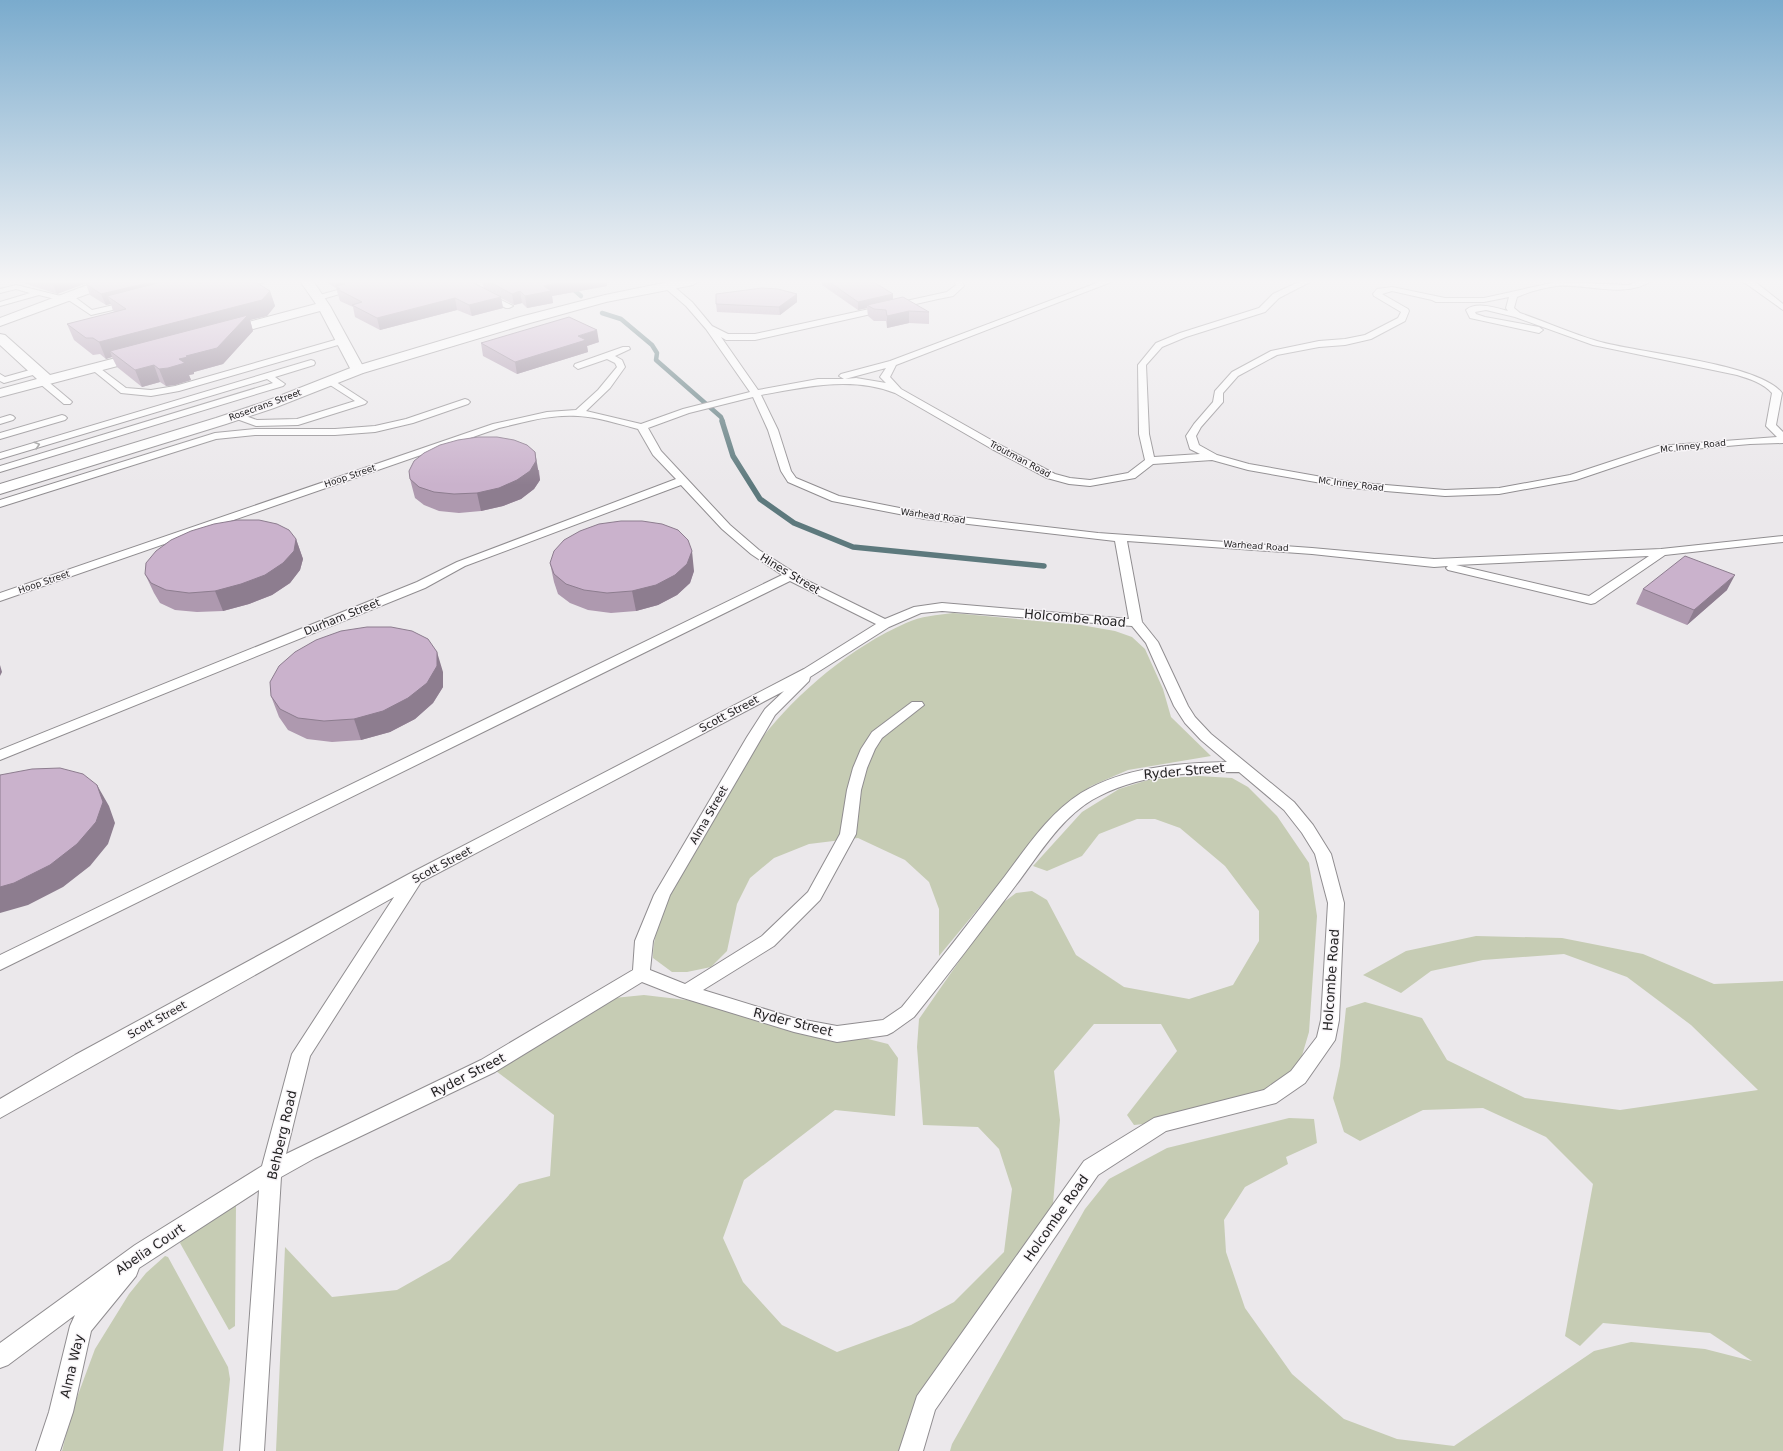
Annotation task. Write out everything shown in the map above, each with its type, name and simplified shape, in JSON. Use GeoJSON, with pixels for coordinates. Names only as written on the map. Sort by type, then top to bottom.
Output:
{"type":"FeatureCollection","features":[{"type":"Feature","properties":{"kind":"street"},"geometry":{"type":"LineString","coordinates":[[11,349],[42,378]]}},
{"type":"Feature","properties":{"kind":"street"},"geometry":{"type":"LineString","coordinates":[[346,349],[358,370]]}},
{"type":"Feature","properties":{"kind":"street","name":"Rosecrans Street"},"geometry":{"type":"LineString","coordinates":[[0,489],[237,416],[358,370],[430,349]]}},
{"type":"Feature","properties":{"kind":"street"},"geometry":{"type":"LineString","coordinates":[[0,393],[42,378],[94,368],[155,351]]}},
{"type":"Feature","properties":{"kind":"lane"},"geometry":{"type":"LineString","coordinates":[[94,368],[124,391],[151,393],[176,389],[315,349]]}},
{"type":"Feature","properties":{"kind":"lane"},"geometry":{"type":"LineString","coordinates":[[578,366],[626,349]]}},
{"type":"Feature","properties":{"kind":"lane","name":"Warhead Road"},"geometry":{"type":"LineString","coordinates":[[724,349],[756,393],[773,430],[786,471],[792,480],[836,499],[925,516],[1120,538],[1312,551],[1434,563]]}},
{"type":"Feature","properties":{"kind":"lane","name":"Troutman Road"},"geometry":{"type":"LineString","coordinates":[[642,427],[686,411],[708,405],[756,393],[818,382],[893,363],[932,349]]}},
{"type":"Feature","properties":{"kind":"lane"},"geometry":{"type":"LineString","coordinates":[[1156,349],[1142,366],[1144,434],[1150,461],[1213,457]]}},
{"type":"Feature","properties":{"kind":"lane","name":"Mc Inney Road"},"geometry":{"type":"LineString","coordinates":[[1295,349],[1274,353],[1235,374],[1218,393],[1218,402],[1191,436],[1194,447],[1213,457],[1248,467],[1350,485],[1445,493],[1499,491],[1572,478],[1658,449],[1750,441],[1783,440]]}},
{"type":"Feature","properties":{"kind":"lane"},"geometry":{"type":"LineString","coordinates":[[1628,349],[1739,373],[1761,380],[1770,385],[1777,393],[1771,426],[1783,437]]}},
{"type":"Feature","properties":{"kind":"lane"},"geometry":{"type":"LineString","coordinates":[[578,413],[592,402],[621,367],[619,362],[607,355]]}},
{"type":"Feature","properties":{"kind":"lane"},"geometry":{"type":"LineString","coordinates":[[0,456],[311,363]]}},
{"type":"Feature","properties":{"kind":"lane","name":"Troutman Road"},"geometry":{"type":"LineString","coordinates":[[893,363],[885,377],[898,391]]}},
{"type":"Feature","properties":{"kind":"lane"},"geometry":{"type":"LineString","coordinates":[[0,469],[280,384],[268,376]]}},
{"type":"Feature","properties":{"kind":"lane"},"geometry":{"type":"LineString","coordinates":[[0,377],[4,380],[42,378],[67,402]]}},
{"type":"Feature","properties":{"kind":"lane"},"geometry":{"type":"LineString","coordinates":[[237,416],[256,423],[298,422],[362,402],[330,381]]}},
{"type":"Feature","properties":{"kind":"lane","name":"Troutman Road"},"geometry":{"type":"LineString","coordinates":[[818,382],[856,381],[882,385],[898,391],[996,447],[1057,478],[1090,483],[1131,476],[1150,461]]}},
{"type":"Feature","properties":{"kind":"lane"},"geometry":{"type":"LineString","coordinates":[[0,504],[214,436],[243,432],[356,431],[377,429],[409,421],[465,402]]}},
{"type":"Feature","properties":{"kind":"lane","name":"Hoop Street"},"geometry":{"type":"LineString","coordinates":[[0,597],[496,426],[528,418],[578,413],[642,427]]}},
{"type":"Feature","properties":{"kind":"lane"},"geometry":{"type":"LineString","coordinates":[[0,436],[59,415],[88,442]]}},
{"type":"Feature","properties":{"kind":"lane"},"geometry":{"type":"LineString","coordinates":[[0,421],[10,418]]}},
{"type":"Feature","properties":{"kind":"lane"},"geometry":{"type":"LineString","coordinates":[[642,427],[657,452],[683,480]]}},
{"type":"Feature","properties":{"kind":"lane","name":"Hines Street"},"geometry":{"type":"LineString","coordinates":[[683,480],[726,527],[756,552],[802,583],[885,624]]}},
{"type":"Feature","properties":{"kind":"lane","name":"Durham Street"},"geometry":{"type":"LineString","coordinates":[[0,755],[421,585],[461,564],[683,480]]}},
{"type":"Feature","properties":{"kind":"lane"},"geometry":{"type":"LineString","coordinates":[[1120,538],[1136,623]]}},
{"type":"Feature","properties":{"kind":"lane"},"geometry":{"type":"LineString","coordinates":[[1434,563],[1661,552],[1783,538]]}},
{"type":"Feature","properties":{"kind":"lane"},"geometry":{"type":"LineString","coordinates":[[1434,563],[1591,600],[1661,552]]}},
{"type":"Feature","properties":{"kind":"lane"},"geometry":{"type":"LineString","coordinates":[[0,963],[790,576]]}},
{"type":"Feature","properties":{"kind":"lane","name":"Holcombe Road"},"geometry":{"type":"LineString","coordinates":[[885,624],[918,610],[942,607],[1136,623],[1152,642],[1181,706],[1190,720],[1206,737],[1289,806],[1308,829],[1323,854],[1336,903],[1330,1020],[1326,1040],[1298,1077],[1269,1097],[1161,1124],[1091,1168],[925,1404],[911,1451]]}},
{"type":"Feature","properties":{"kind":"lane","name":"Scott Street"},"geometry":{"type":"LineString","coordinates":[[0,1109],[82,1061],[415,878],[809,672],[885,624]]}},
{"type":"Feature","properties":{"kind":"lane","name":"Alma Street"},"geometry":{"type":"LineString","coordinates":[[641,974],[644,941],[662,895],[770,712],[801,683],[809,672]]}},
{"type":"Feature","properties":{"kind":"lane"},"geometry":{"type":"LineString","coordinates":[[686,992],[768,941],[814,896],[848,834],[854,790],[860,768],[868,749],[877,735],[917,705]]}},
{"type":"Feature","properties":{"kind":"lane","name":"Ryder Street"},"geometry":{"type":"LineString","coordinates":[[308,1152],[488,1066],[641,974],[686,992],[794,1025],[837,1034],[887,1027],[908,1012],[1039,843],[1084,798],[1108,786],[1140,775],[1174,769],[1242,767]]}},
{"type":"Feature","properties":{"kind":"lane","name":"Behberg Road"},"geometry":{"type":"LineString","coordinates":[[252,1451],[271,1172],[301,1054],[415,878]]}},
{"type":"Feature","properties":{"kind":"lane","name":"Abelia Court"},"geometry":{"type":"LineString","coordinates":[[0,1357],[143,1252],[271,1172],[308,1152]]}},
{"type":"Feature","properties":{"kind":"lane","name":"Alma Way"},"geometry":{"type":"LineString","coordinates":[[48,1451],[61,1412],[81,1326],[143,1252]]}},
{"type":"Feature","properties":{"kind":"green space"},"geometry":{"type":"Polygon","coordinates":[[[953,613],[1081,625],[1115,631],[1132,637],[1145,649],[1163,689],[1171,717],[1211,756],[1128,770],[1091,786],[1064,805],[939,956],[939,909],[929,882],[905,860],[858,838],[809,844],[774,858],[750,878],[737,904],[727,951],[711,967],[687,972],[672,972],[653,958],[654,943],[658,927],[670,896],[751,754],[773,724],[806,690],[865,645],[885,633],[917,619],[953,613]]]}},
{"type":"Feature","properties":{"kind":"green space"},"geometry":{"type":"Polygon","coordinates":[[[1199,776],[1232,778],[1248,787],[1277,816],[1309,863],[1317,916],[1309,1032],[1298,1069],[1275,1087],[1154,1123],[1134,1125],[1127,1115],[1177,1051],[1161,1024],[1094,1024],[1054,1071],[1060,1120],[1053,1204],[927,1422],[916,1451],[276,1451],[285,1247],[332,1297],[397,1290],[450,1260],[519,1184],[550,1176],[554,1115],[496,1071],[614,998],[644,995],[695,1001],[829,1041],[868,1039],[888,1044],[898,1058],[895,1116],[835,1110],[744,1180],[723,1238],[743,1282],[782,1325],[837,1352],[911,1325],[954,1302],[1004,1252],[1012,1189],[999,1149],[978,1127],[923,1125],[917,1047],[919,1019],[996,908],[1016,893],[1032,891],[1047,900],[1076,955],[1124,987],[1189,999],[1233,985],[1259,941],[1259,911],[1225,866],[1180,828],[1155,819],[1137,819],[1099,834],[1082,856],[1047,871],[1033,866],[1082,812],[1119,789],[1151,779],[1199,776]]]}},
{"type":"Feature","properties":{"kind":"green space"},"geometry":{"type":"Polygon","coordinates":[[[1476,936],[1562,938],[1643,954],[1714,984],[1783,981],[1783,1451],[950,1451],[952,1444],[1085,1209],[1109,1179],[1167,1148],[1289,1118],[1314,1119],[1317,1143],[1286,1157],[1288,1164],[1245,1187],[1224,1220],[1226,1252],[1245,1308],[1292,1374],[1344,1419],[1397,1439],[1454,1446],[1594,1351],[1631,1342],[1705,1349],[1752,1361],[1710,1333],[1603,1323],[1580,1346],[1565,1336],[1593,1184],[1546,1137],[1483,1108],[1423,1110],[1360,1141],[1344,1132],[1333,1098],[1340,1066],[1346,1008],[1365,1002],[1422,1018],[1447,1060],[1525,1098],[1620,1110],[1758,1090],[1691,1025],[1627,977],[1564,954],[1483,960],[1431,971],[1401,993],[1363,975],[1406,951],[1476,936]]]}},
{"type":"Feature","properties":{"kind":"green space"},"geometry":{"type":"Polygon","coordinates":[[[236,1204],[235,1326],[229,1330],[180,1243],[184,1237],[236,1204]]]}},
{"type":"Feature","properties":{"kind":"green space"},"geometry":{"type":"Polygon","coordinates":[[[165,1256],[168,1257],[228,1367],[230,1379],[223,1451],[62,1451],[72,1411],[95,1349],[129,1294],[146,1273],[165,1256]]]}},
{"type":"Feature","properties":{"kind":"building"},"geometry":{"type":"Polygon","coordinates":[[[119,349],[214,349],[186,356],[188,357],[179,359],[185,363],[168,368],[159,369],[154,365],[135,370],[110,351],[119,349]]]}},
{"type":"Feature","properties":{"kind":"building"},"geometry":{"type":"Polygon","coordinates":[[[491,349],[558,349],[515,362],[491,349]]]}},
{"type":"Feature","properties":{"kind":"building"},"geometry":{"type":"Polygon","coordinates":[[[478,437],[497,437],[514,440],[527,445],[535,452],[536,461],[530,471],[517,480],[499,488],[477,493],[454,494],[434,492],[419,487],[410,479],[409,471],[414,461],[424,453],[440,445],[478,437]]]}},
{"type":"Feature","properties":{"kind":"building"},"geometry":{"type":"Polygon","coordinates":[[[237,520],[259,520],[277,524],[289,530],[296,539],[294,551],[283,563],[265,575],[241,584],[215,591],[189,593],[166,590],[151,583],[145,574],[146,563],[156,551],[171,540],[191,531],[214,524],[237,520]]]}},
{"type":"Feature","properties":{"kind":"building"},"geometry":{"type":"Polygon","coordinates":[[[621,521],[642,521],[662,524],[678,530],[688,540],[692,551],[687,564],[675,575],[656,585],[632,591],[607,593],[584,590],[566,584],[554,574],[550,563],[554,551],[564,540],[580,531],[599,524],[621,521]]]}},
{"type":"Feature","properties":{"kind":"building"},"geometry":{"type":"Polygon","coordinates":[[[1685,556],[1735,575],[1694,610],[1643,589],[1685,556]]]}},
{"type":"Feature","properties":{"kind":"building"},"geometry":{"type":"Polygon","coordinates":[[[367,627],[391,627],[412,631],[428,639],[437,652],[437,666],[427,683],[408,698],[383,711],[354,719],[324,721],[298,718],[280,709],[271,696],[270,682],[279,666],[295,652],[316,640],[341,631],[367,627]]]}},
{"type":"Feature","properties":{"kind":"building"},"geometry":{"type":"Polygon","coordinates":[[[60,768],[83,774],[97,785],[103,802],[96,822],[77,844],[50,865],[14,883],[0,887],[0,775],[32,769],[60,768]]]}},
{"type":"Feature","properties":{"kind":"waterway"},"geometry":{"type":"LineString","coordinates":[[654,349],[657,353],[656,360],[721,417],[723,422]]}},
{"type":"Feature","properties":{"kind":"waterway"},"geometry":{"type":"LineString","coordinates":[[722,421],[733,456],[760,499],[794,523],[853,547],[1044,566]]}}]}
